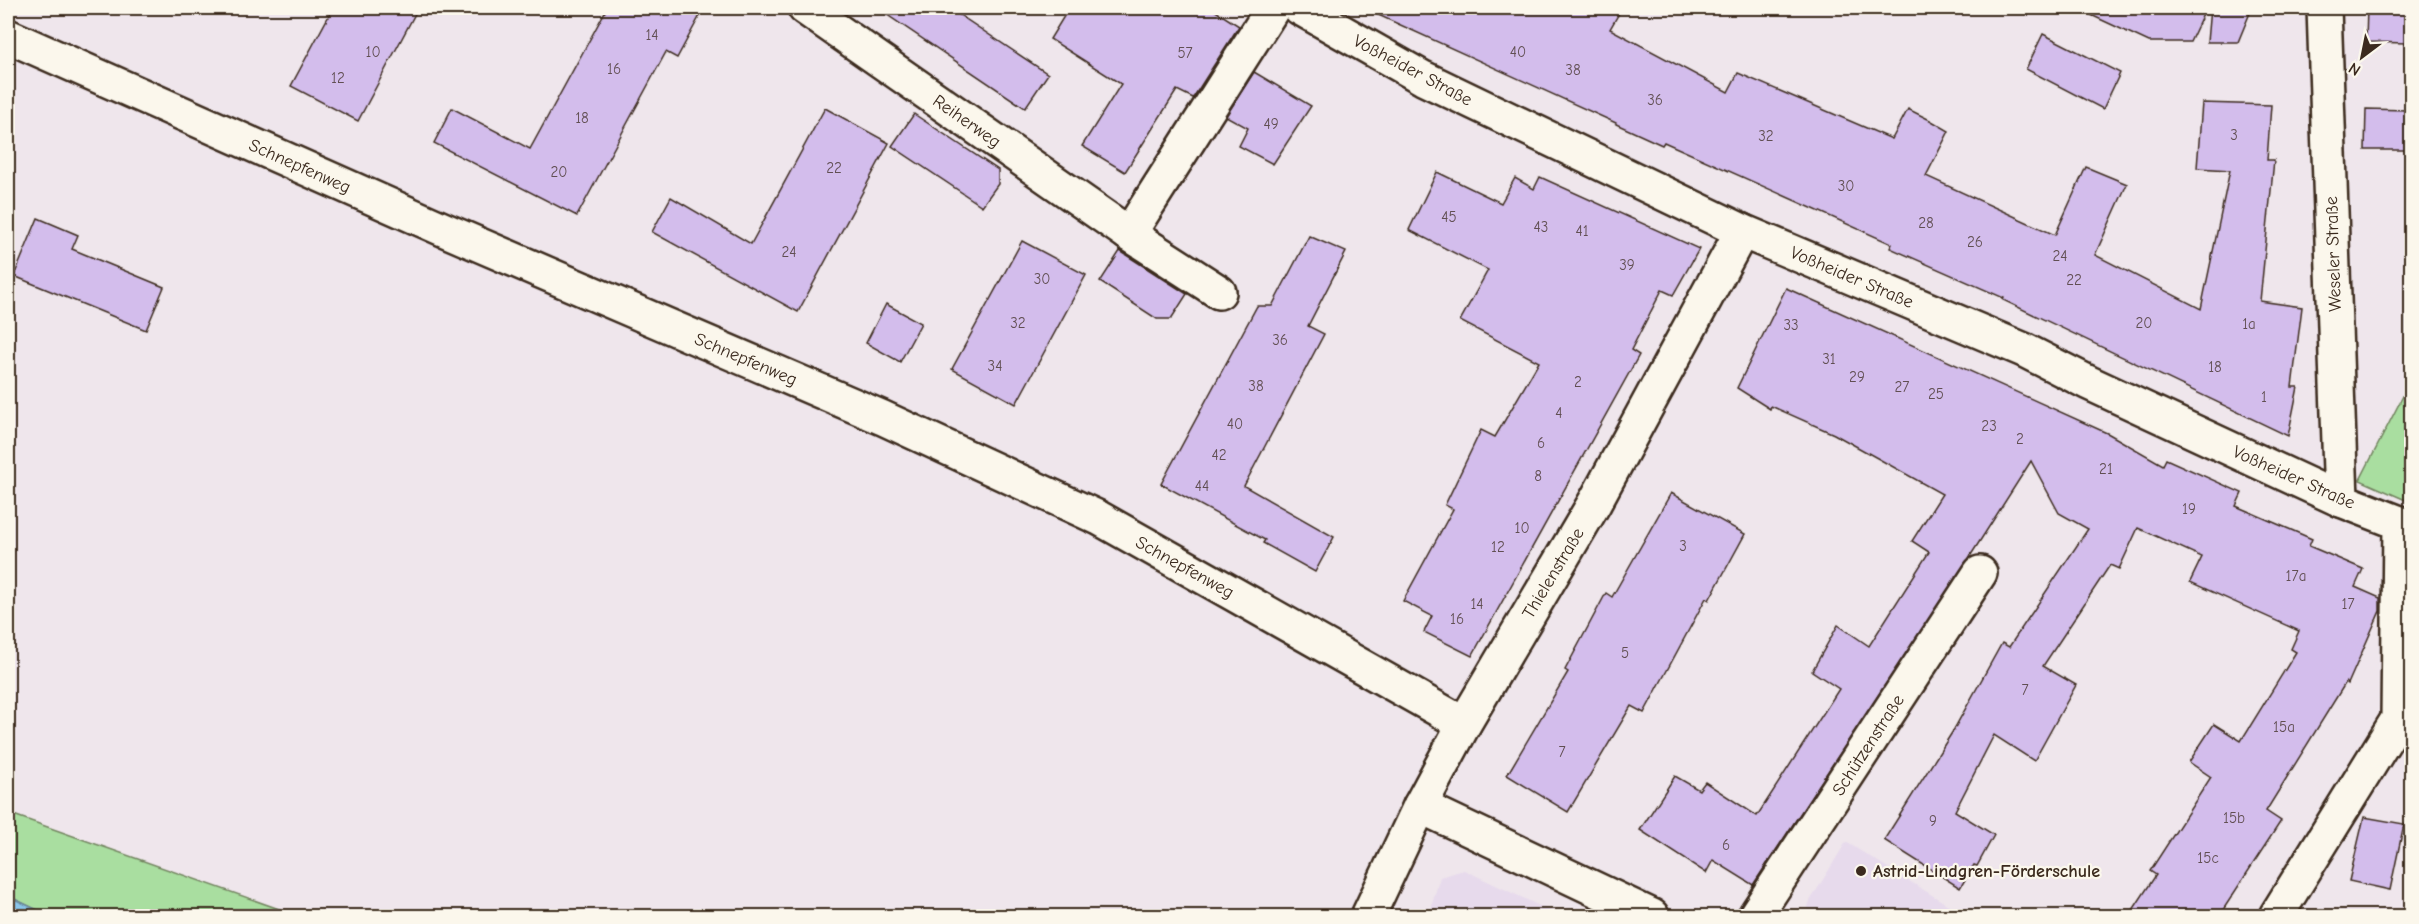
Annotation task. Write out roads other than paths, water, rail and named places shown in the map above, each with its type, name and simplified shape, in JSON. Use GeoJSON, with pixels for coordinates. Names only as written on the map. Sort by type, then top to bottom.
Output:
{"type":"FeatureCollection","features":[{"type":"Feature","properties":{"kind":"street","name":"Reiherweg"},"geometry":{"type":"LineString","coordinates":[[805,8],[1129,234],[1219,292]]}},
{"type":"Feature","properties":{"kind":"street"},"geometry":{"type":"LineString","coordinates":[[1129,234],[1273,8]]}},
{"type":"Feature","properties":{"kind":"street","name":"Voßheider Straße"},"geometry":{"type":"LineString","coordinates":[[1300,8],[1423,78],[1742,231],[2024,350],[2089,383],[2341,500],[2406,527]]}},
{"type":"Feature","properties":{"kind":"street","name":"Weseler Straße"},"geometry":{"type":"LineString","coordinates":[[2324,8],[2341,500]]}},
{"type":"Feature","properties":{"kind":"street","name":"Schnepfenweg"},"geometry":{"type":"LineString","coordinates":[[8,36],[434,225],[884,418],[1099,518],[1464,724]]}},
{"type":"Feature","properties":{"kind":"street","name":"Thielenstraße"},"geometry":{"type":"LineString","coordinates":[[1368,916],[1420,806],[1464,724],[1595,502],[1742,231]]}},
{"type":"Feature","properties":{"kind":"street"},"geometry":{"type":"LineString","coordinates":[[2276,916],[2397,719],[2406,527]]}},
{"type":"Feature","properties":{"kind":"street","name":"Schützenstraße"},"geometry":{"type":"LineString","coordinates":[[1755,916],[1980,573]]}},
{"type":"Feature","properties":{"kind":"street"},"geometry":{"type":"LineString","coordinates":[[1420,806],[1652,916]]}},
{"type":"Feature","properties":{"kind":"water"},"geometry":{"type":"Polygon","coordinates":[[[8,896],[50,916],[8,916],[8,896]]]}},
{"type":"Feature","properties":{"kind":"place","name":"Astrid-Lindgren-Förderschule"},"geometry":{"type":"Point","coordinates":[1861,871]}}]}
